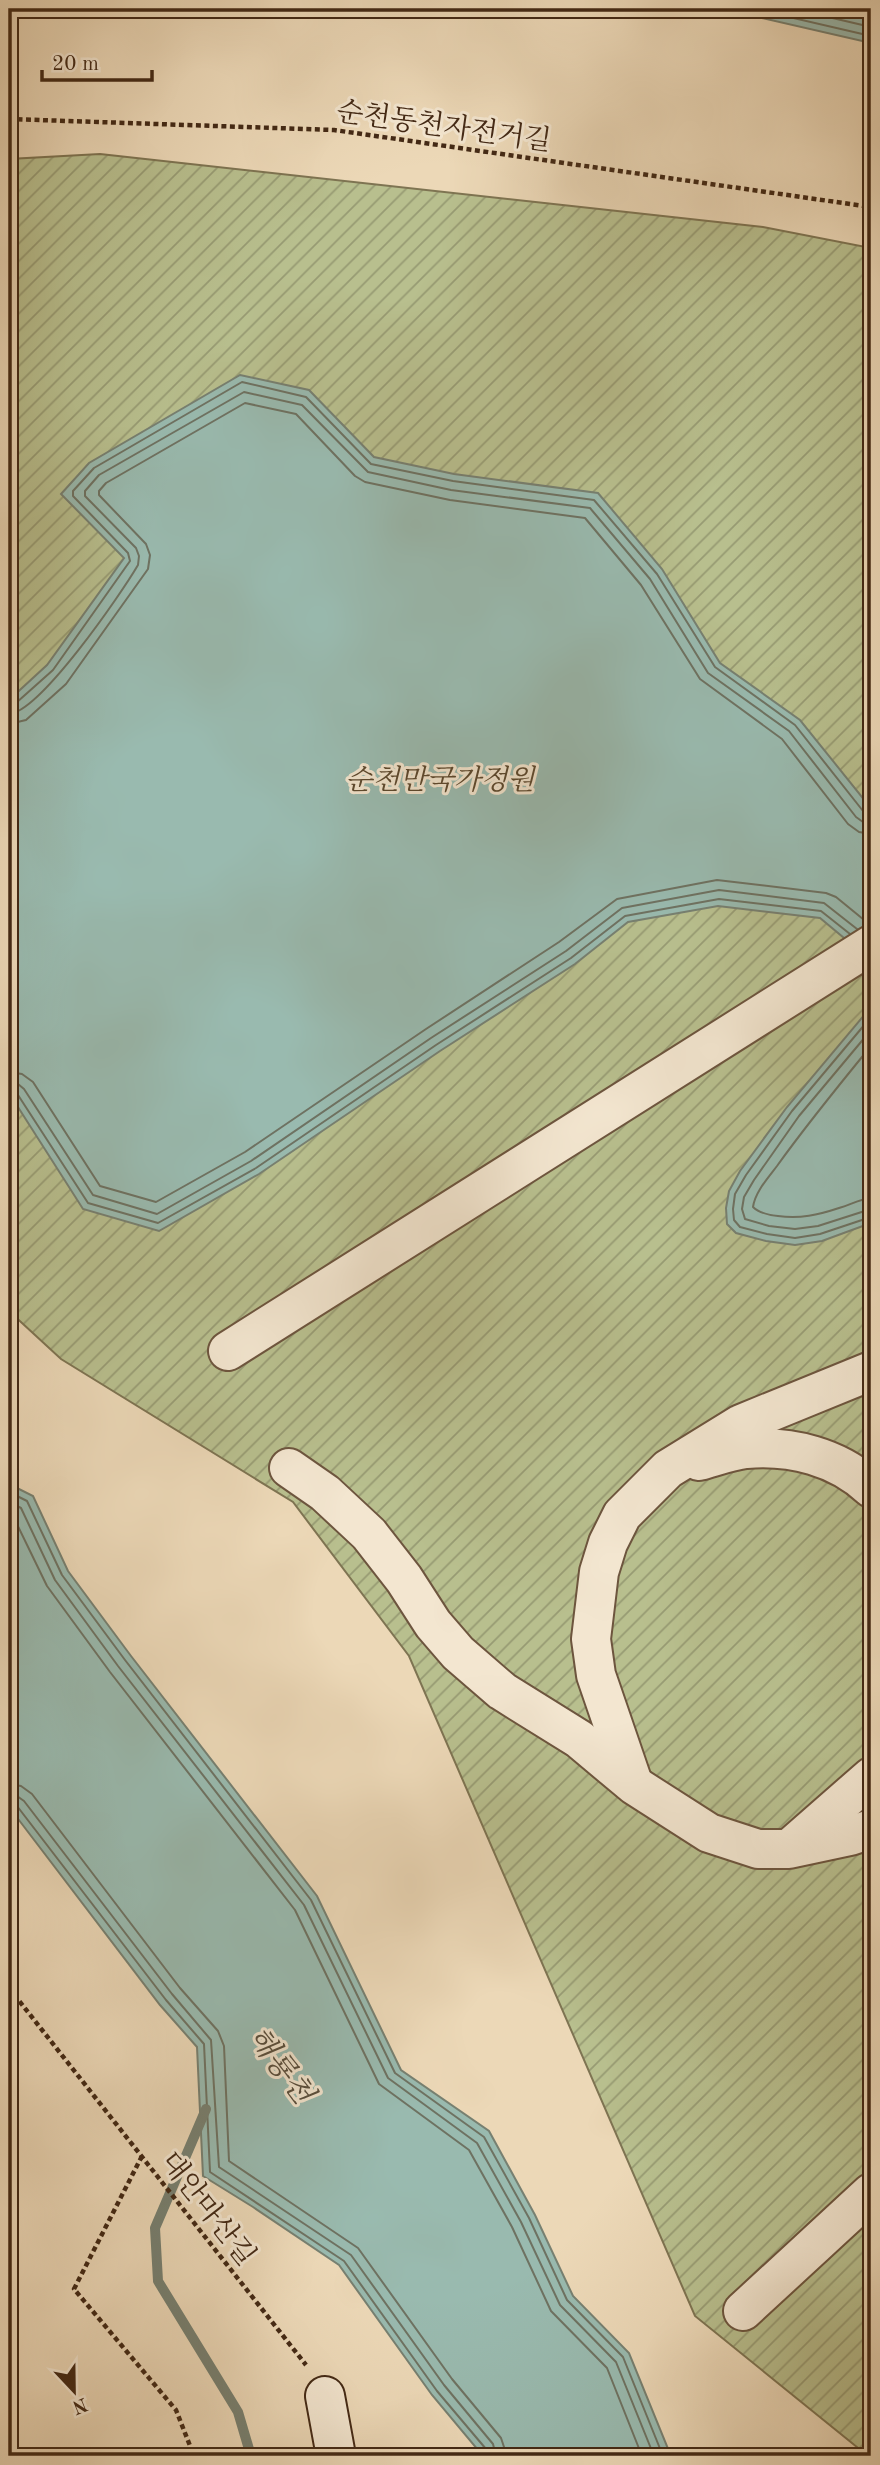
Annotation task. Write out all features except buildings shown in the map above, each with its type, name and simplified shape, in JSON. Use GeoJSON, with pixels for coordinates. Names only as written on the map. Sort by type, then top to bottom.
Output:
{"type":"FeatureCollection","features":[{"type":"Feature","properties":{"kind":"street"},"geometry":{"type":"LineString","coordinates":[[228,1351],[871,945]]}},
{"type":"Feature","properties":{"kind":"street"},"geometry":{"type":"LineString","coordinates":[[634,1785],[596,1675],[591,1639],[599,1572],[608,1543],[622,1515],[668,1469],[741,1423],[871,1371]]}},
{"type":"Feature","properties":{"kind":"street"},"geometry":{"type":"LineString","coordinates":[[653,1484],[690,1464],[744,1449],[776,1449],[812,1455],[837,1463],[862,1479],[871,1489]]}},
{"type":"Feature","properties":{"kind":"street"},"geometry":{"type":"LineString","coordinates":[[289,1468],[325,1493],[369,1534],[404,1579],[433,1624],[458,1653],[502,1691],[579,1739],[634,1785],[709,1833],[758,1849],[789,1849],[871,1829]]}},
{"type":"Feature","properties":{"kind":"street"},"geometry":{"type":"LineString","coordinates":[[789,1849],[871,1777]]}},
{"type":"Feature","properties":{"kind":"street"},"geometry":{"type":"LineString","coordinates":[[743,2311],[871,2193]]}},
{"type":"Feature","properties":{"kind":"street"},"geometry":{"type":"LineString","coordinates":[[325,2396],[337,2456]]}},
{"type":"Feature","properties":{"kind":"path","name":"순천동천자전거길"},"geometry":{"type":"LineString","coordinates":[[9,120],[334,130],[871,207]]}},
{"type":"Feature","properties":{"kind":"path","name":"대안마산길"},"geometry":{"type":"LineString","coordinates":[[9,1988],[303,2360],[325,2396]]}},
{"type":"Feature","properties":{"kind":"path"},"geometry":{"type":"LineString","coordinates":[[142,2157],[74,2289],[176,2410],[194,2456]]}},
{"type":"Feature","properties":{"kind":"green space","name":"순천만국가정원"},"geometry":{"type":"Polygon","coordinates":[[[100,154],[763,227],[871,248],[871,2456],[695,2316],[409,1656],[293,1502],[61,1359],[9,1311],[9,159],[100,154]]]}},
{"type":"Feature","properties":{"kind":"water"},"geometry":{"type":"Polygon","coordinates":[[[723,9],[871,9],[871,43],[723,9]]]}},
{"type":"Feature","properties":{"kind":"water"},"geometry":{"type":"Polygon","coordinates":[[[240,375],[309,390],[374,457],[454,474],[598,493],[662,569],[720,663],[800,720],[866,802],[871,815],[871,975],[869,966],[850,943],[820,918],[718,906],[628,922],[575,964],[440,1051],[259,1174],[159,1231],[83,1209],[9,1093],[9,700],[47,665],[124,558],[61,494],[89,463],[240,375]]]}},
{"type":"Feature","properties":{"kind":"water"},"geometry":{"type":"Polygon","coordinates":[[[871,1007],[871,1223],[822,1241],[795,1245],[736,1233],[727,1224],[726,1208],[729,1191],[740,1171],[787,1107],[871,1007]]]}},
{"type":"Feature","properties":{"kind":"water","name":"해룡천"},"geometry":{"type":"Polygon","coordinates":[[[9,1484],[33,1496],[68,1571],[317,1896],[401,2070],[489,2131],[535,2215],[573,2296],[629,2353],[671,2456],[483,2456],[432,2395],[339,2265],[203,2176],[197,2047],[160,2005],[9,1807],[9,1484]]]}},
{"type":"Feature","properties":{"kind":"waterway"},"geometry":{"type":"LineString","coordinates":[[206,2109],[155,2228],[158,2281],[238,2412],[251,2456]]}}]}
